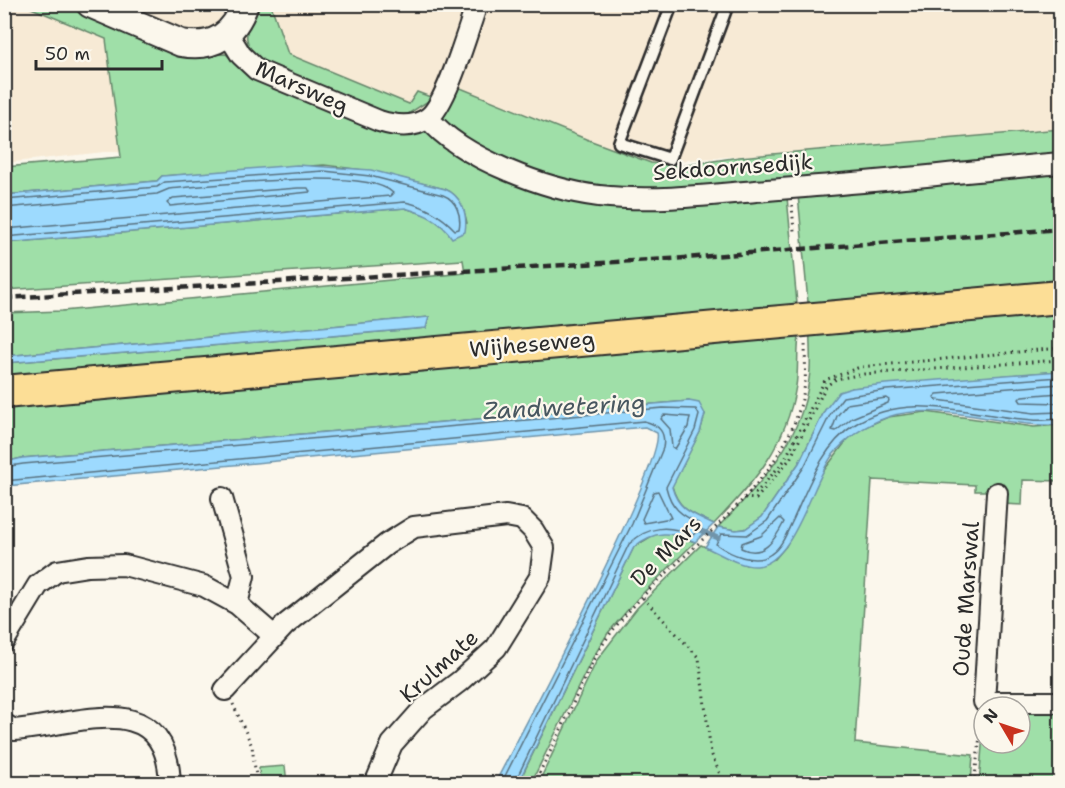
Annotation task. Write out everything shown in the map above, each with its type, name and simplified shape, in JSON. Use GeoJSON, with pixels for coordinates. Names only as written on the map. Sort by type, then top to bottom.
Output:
{"type":"FeatureCollection","features":[{"type":"Feature","properties":{"kind":"main road","name":"Wijheseweg"},"geometry":{"type":"LineString","coordinates":[[4,392],[1060,297]]}},
{"type":"Feature","properties":{"kind":"street"},"geometry":{"type":"LineString","coordinates":[[90,4],[181,43],[209,44],[228,34],[236,24],[245,4]]}},
{"type":"Feature","properties":{"kind":"street"},"geometry":{"type":"LineString","coordinates":[[428,118],[440,103],[477,4]]}},
{"type":"Feature","properties":{"kind":"street","name":"Marsweg"},"geometry":{"type":"LineString","coordinates":[[228,34],[241,55],[257,70],[379,121],[404,126],[428,118]]}},
{"type":"Feature","properties":{"kind":"street","name":"Sekdoornsedijk"},"geometry":{"type":"LineString","coordinates":[[428,118],[441,131],[481,156],[525,176],[570,190],[612,197],[660,198],[1060,163]]}},
{"type":"Feature","properties":{"kind":"street","name":"Oude Marswal"},"geometry":{"type":"LineString","coordinates":[[984,695],[997,493]]}},
{"type":"Feature","properties":{"kind":"street"},"geometry":{"type":"LineString","coordinates":[[222,498],[244,576],[237,604]]}},
{"type":"Feature","properties":{"kind":"street","name":"Krulmate"},"geometry":{"type":"LineString","coordinates":[[225,690],[274,636],[387,544],[414,527],[506,516],[522,519],[533,530],[544,548],[540,577],[516,620],[496,648],[460,681],[423,709],[392,744],[375,783]]}},
{"type":"Feature","properties":{"kind":"street"},"geometry":{"type":"LineString","coordinates":[[4,641],[38,585],[57,571],[88,566],[124,565],[204,586],[237,604],[274,636]]}},
{"type":"Feature","properties":{"kind":"street","name":"Oude Marswal"},"geometry":{"type":"LineString","coordinates":[[1032,702],[1060,702]]}},
{"type":"Feature","properties":{"kind":"street"},"geometry":{"type":"LineString","coordinates":[[4,724],[14,730],[40,728],[90,718],[132,719],[149,729],[160,741],[169,759],[170,783]]}},
{"type":"Feature","properties":{"kind":"lane"},"geometry":{"type":"LineString","coordinates":[[672,4],[619,143],[670,159],[728,4]]}},
{"type":"Feature","properties":{"kind":"path"},"geometry":{"type":"LineString","coordinates":[[791,188],[794,231]]}},
{"type":"Feature","properties":{"kind":"path","name":"De Mars"},"geometry":{"type":"LineString","coordinates":[[534,783],[594,659],[610,633],[643,597],[750,492],[773,464],[793,423],[805,382],[805,340]]}},
{"type":"Feature","properties":{"kind":"path"},"geometry":{"type":"LineString","coordinates":[[750,492],[756,493],[784,461],[825,380],[840,372],[860,367],[1060,348]]}},
{"type":"Feature","properties":{"kind":"path"},"geometry":{"type":"LineString","coordinates":[[744,498],[756,499],[781,472],[801,439],[824,389],[836,380],[864,374],[1060,360]]}},
{"type":"Feature","properties":{"kind":"path"},"geometry":{"type":"LineString","coordinates":[[643,597],[699,658],[711,753],[724,783]]}},
{"type":"Feature","properties":{"kind":"path"},"geometry":{"type":"LineString","coordinates":[[225,690],[252,746],[257,783]]}},
{"type":"Feature","properties":{"kind":"path"},"geometry":{"type":"LineString","coordinates":[[974,783],[977,755]]}},
{"type":"Feature","properties":{"kind":"shaded area"},"geometry":{"type":"Polygon","coordinates":[[[4,5],[1060,5],[1060,131],[651,163],[440,156],[104,152],[5,163],[4,5]]]}},
{"type":"Feature","properties":{"kind":"green space"},"geometry":{"type":"Polygon","coordinates":[[[61,4],[186,55],[226,54],[245,73],[384,131],[418,133],[429,130],[542,186],[787,197],[798,314],[5,379],[5,363],[426,328],[429,317],[5,356],[4,313],[62,311],[465,273],[463,260],[5,290],[5,243],[405,208],[429,216],[443,226],[467,223],[460,203],[445,189],[371,171],[324,165],[162,176],[157,181],[5,195],[5,167],[121,157],[106,39],[24,5],[61,4]]]}},
{"type":"Feature","properties":{"kind":"green space"},"geometry":{"type":"Polygon","coordinates":[[[256,5],[271,5],[288,54],[409,104],[417,92],[433,98],[408,114],[388,115],[263,63],[250,49],[247,36],[249,22],[256,5]]]}},
{"type":"Feature","properties":{"kind":"green space"},"geometry":{"type":"Polygon","coordinates":[[[458,87],[651,163],[681,166],[739,157],[1060,129],[1060,155],[786,184],[605,191],[530,170],[490,152],[441,121],[458,87]]]}},
{"type":"Feature","properties":{"kind":"green space"},"geometry":{"type":"Polygon","coordinates":[[[1060,168],[1060,293],[809,313],[798,195],[1060,168]]]}},
{"type":"Feature","properties":{"kind":"green space"},"geometry":{"type":"Polygon","coordinates":[[[1060,310],[1060,371],[852,388],[825,410],[799,463],[762,517],[745,529],[718,527],[749,495],[777,460],[798,423],[805,402],[810,373],[810,328],[1060,310]]]}},
{"type":"Feature","properties":{"kind":"green space"},"geometry":{"type":"Polygon","coordinates":[[[800,331],[796,386],[785,427],[756,477],[714,524],[682,506],[672,486],[700,432],[705,414],[689,401],[22,458],[5,462],[5,405],[800,331]]]}},
{"type":"Feature","properties":{"kind":"green space"},"geometry":{"type":"Polygon","coordinates":[[[926,412],[1034,427],[1060,425],[1060,481],[1023,480],[1022,505],[1002,504],[1002,491],[975,491],[975,485],[872,480],[855,743],[973,755],[971,783],[538,784],[597,660],[637,608],[701,545],[746,565],[775,559],[786,546],[822,473],[847,440],[858,430],[888,417],[926,412]]]}},
{"type":"Feature","properties":{"kind":"green space"},"geometry":{"type":"Polygon","coordinates":[[[669,533],[695,542],[637,599],[608,633],[592,659],[531,783],[518,784],[634,547],[655,534],[669,533]]]}},
{"type":"Feature","properties":{"kind":"green space"},"geometry":{"type":"Polygon","coordinates":[[[1032,707],[1060,708],[1060,783],[979,784],[981,755],[1032,755],[1032,707]]]}},
{"type":"Feature","properties":{"kind":"green space"},"geometry":{"type":"Polygon","coordinates":[[[285,766],[287,783],[260,783],[259,768],[285,766]]]}},
{"type":"Feature","properties":{"kind":"water"},"geometry":{"type":"Polygon","coordinates":[[[297,165],[371,170],[445,189],[456,196],[463,206],[466,219],[465,232],[452,238],[431,218],[405,208],[5,243],[5,195],[157,181],[162,176],[297,165]]]}},
{"type":"Feature","properties":{"kind":"water"},"geometry":{"type":"Polygon","coordinates":[[[429,317],[426,328],[5,363],[5,356],[429,317]]]}},
{"type":"Feature","properties":{"kind":"water"},"geometry":{"type":"Polygon","coordinates":[[[1060,371],[1060,425],[1017,423],[950,413],[908,413],[888,417],[857,432],[832,456],[792,537],[770,562],[751,566],[705,547],[718,527],[745,529],[762,517],[799,463],[825,410],[839,392],[885,384],[1060,371]]]}},
{"type":"Feature","properties":{"kind":"water"},"geometry":{"type":"Polygon","coordinates":[[[689,401],[699,403],[705,414],[700,432],[672,487],[682,506],[714,524],[695,542],[671,534],[663,534],[641,541],[634,547],[518,783],[495,783],[616,544],[654,454],[657,433],[645,427],[6,486],[5,489],[5,462],[22,458],[689,401]]]}},
{"type":"Feature","properties":{"kind":"waterway","name":"Zandwetering"},"geometry":{"type":"LineString","coordinates":[[699,530],[718,538]]}},
{"type":"Feature","properties":{"kind":"railway"},"geometry":{"type":"LineString","coordinates":[[4,298],[685,258],[1060,229]]}}]}
